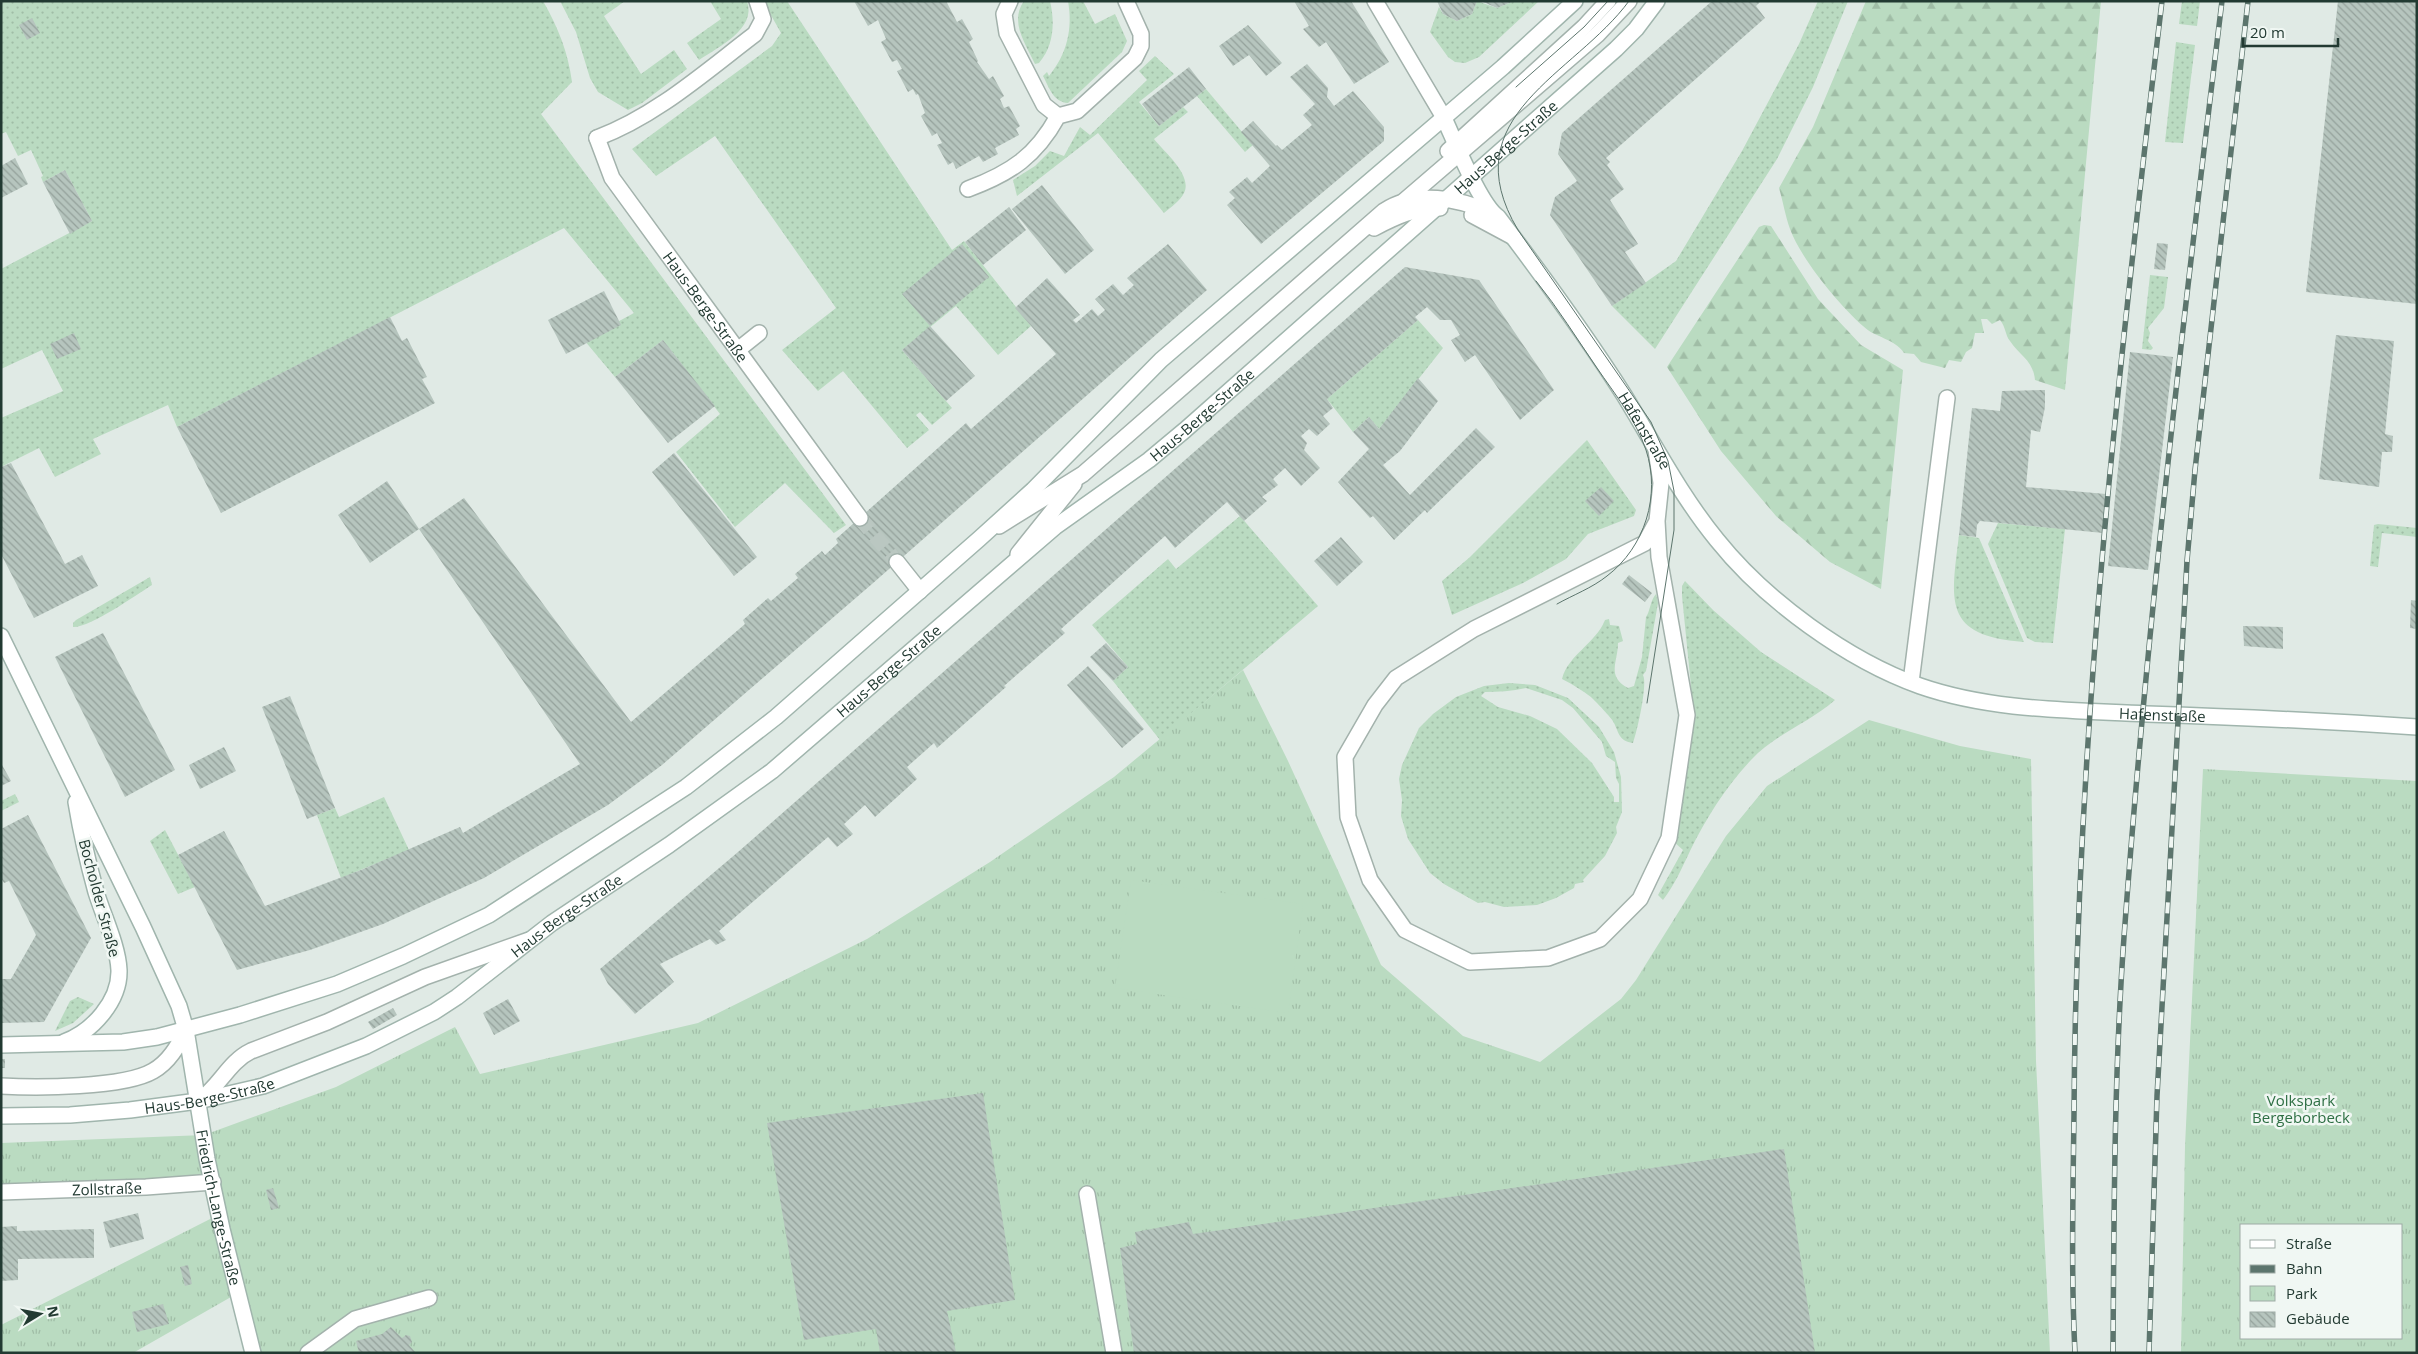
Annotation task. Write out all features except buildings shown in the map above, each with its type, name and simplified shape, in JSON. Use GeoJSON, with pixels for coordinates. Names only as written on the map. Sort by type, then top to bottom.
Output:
{"type":"FeatureCollection","features":[{"type":"Feature","properties":{"kind":"main road","name":"Haus-Berge-Straße"},"geometry":{"type":"LineString","coordinates":[[757,1],[763,19],[755,34],[646,116],[622,129],[597,138],[612,178],[739,349],[860,518]]}},
{"type":"Feature","properties":{"kind":"main road"},"geometry":{"type":"LineString","coordinates":[[1010,1],[1004,14],[1007,32],[1044,105],[1058,116]]}},
{"type":"Feature","properties":{"kind":"main road"},"geometry":{"type":"LineString","coordinates":[[968,189],[998,177],[1024,160],[1042,142],[1058,116],[1077,112],[1135,58],[1141,46],[1142,34],[1126,1]]}},
{"type":"Feature","properties":{"kind":"main road"},"geometry":{"type":"LineString","coordinates":[[1375,1],[1443,116]]}},
{"type":"Feature","properties":{"kind":"main road"},"geometry":{"type":"LineString","coordinates":[[1,1046],[123,1042],[186,1030],[254,1011],[337,984],[403,956],[489,915],[686,787],[776,717],[979,539],[1033,490],[1161,360],[1443,116],[1503,67],[1575,1]]}},
{"type":"Feature","properties":{"kind":"main road"},"geometry":{"type":"LineString","coordinates":[[1349,242],[1384,211],[1404,201],[1608,1]]}},
{"type":"Feature","properties":{"kind":"main road"},"geometry":{"type":"LineString","coordinates":[[979,539],[1082,474],[1459,148],[1604,30],[1629,1]]}},
{"type":"Feature","properties":{"kind":"main road","name":"Haus-Berge-Straße"},"geometry":{"type":"LineString","coordinates":[[1,1116],[78,1115],[198,1101],[279,1081],[386,1036],[434,1012],[457,997],[531,939],[712,815],[772,771],[924,642],[1055,527],[1180,435],[1626,40],[1645,19],[1657,1]]}},
{"type":"Feature","properties":{"kind":"main road","name":"Hafenstraße"},"geometry":{"type":"LineString","coordinates":[[1443,116],[1472,177],[1492,213],[1498,217],[1514,238],[1623,394],[1717,540],[1742,570],[1767,593],[1806,623],[1844,648],[1872,664],[1911,682],[1973,699],[2050,709],[2417,727]]}},
{"type":"Feature","properties":{"kind":"main road"},"geometry":{"type":"LineString","coordinates":[[1404,201],[1422,199],[1442,204],[1484,219],[1514,238]]}},
{"type":"Feature","properties":{"kind":"main road"},"geometry":{"type":"LineString","coordinates":[[1349,242],[1398,215],[1442,204],[1477,206],[1492,213]]}},
{"type":"Feature","properties":{"kind":"main road"},"geometry":{"type":"LineString","coordinates":[[739,349],[759,333]]}},
{"type":"Feature","properties":{"kind":"main road"},"geometry":{"type":"LineString","coordinates":[[1911,682],[1947,398]]}},
{"type":"Feature","properties":{"kind":"main road"},"geometry":{"type":"LineString","coordinates":[[1656,448],[1661,483],[1657,521],[1659,557],[1687,715],[1669,838],[1640,899],[1600,939],[1548,958],[1470,962],[1404,930],[1370,880],[1348,817],[1345,757],[1375,705],[1396,678],[1474,629],[1645,543],[1657,521]]}},
{"type":"Feature","properties":{"kind":"main road"},"geometry":{"type":"LineString","coordinates":[[1004,570],[1082,474]]}},
{"type":"Feature","properties":{"kind":"main road"},"geometry":{"type":"LineString","coordinates":[[897,562],[920,591]]}},
{"type":"Feature","properties":{"kind":"main road","name":"Bocholder Straße"},"geometry":{"type":"LineString","coordinates":[[1,636],[173,991],[186,1030]]}},
{"type":"Feature","properties":{"kind":"main road","name":"Bocholder Straße"},"geometry":{"type":"LineString","coordinates":[[55,1045],[79,1036],[94,1025],[116,988],[118,975],[117,960],[89,866],[72,781]]}},
{"type":"Feature","properties":{"kind":"main road"},"geometry":{"type":"LineString","coordinates":[[198,1101],[215,1087],[240,1057],[251,1051],[327,1022],[425,977],[531,939]]}},
{"type":"Feature","properties":{"kind":"main road"},"geometry":{"type":"LineString","coordinates":[[1,1086],[73,1085],[134,1078],[154,1071],[163,1064],[178,1047],[186,1030]]}},
{"type":"Feature","properties":{"kind":"main road","name":"Friedrich-Lange-Straße"},"geometry":{"type":"LineString","coordinates":[[186,1030],[212,1182],[253,1353]]}},
{"type":"Feature","properties":{"kind":"main road","name":"Zollstraße"},"geometry":{"type":"LineString","coordinates":[[1,1192],[146,1187],[212,1182]]}},
{"type":"Feature","properties":{"kind":"main road"},"geometry":{"type":"LineString","coordinates":[[1087,1194],[1114,1353]]}},
{"type":"Feature","properties":{"kind":"main road"},"geometry":{"type":"LineString","coordinates":[[308,1353],[355,1319],[429,1298]]}},
{"type":"Feature","properties":{"kind":"green space"},"geometry":{"type":"Polygon","coordinates":[[[1,1],[543,1],[562,40],[572,82],[541,114],[846,525],[834,533],[785,483],[735,527],[676,452],[720,414],[663,340],[615,377],[584,340],[634,313],[564,228],[177,427],[168,405],[93,439],[101,454],[55,477],[39,448],[1,467],[1,418],[63,391],[42,350],[1,369],[1,269],[92,221],[65,170],[43,182],[41,177],[43,176],[31,150],[18,156],[6,132],[1,134],[1,1]]]}},
{"type":"Feature","properties":{"kind":"green space"},"geometry":{"type":"Polygon","coordinates":[[[560,1],[625,1],[604,16],[641,74],[674,50],[687,69],[642,103],[628,110],[598,92],[590,78],[576,32],[560,1]]]}},
{"type":"Feature","properties":{"kind":"green space"},"geometry":{"type":"Polygon","coordinates":[[[710,1],[747,1],[749,11],[741,29],[734,36],[699,60],[687,43],[721,19],[710,1]]]}},
{"type":"Feature","properties":{"kind":"green space"},"geometry":{"type":"Polygon","coordinates":[[[763,1],[787,1],[952,250],[964,241],[1031,326],[998,355],[956,306],[902,350],[952,408],[932,425],[920,412],[916,415],[929,430],[907,448],[843,371],[818,391],[782,350],[836,308],[715,136],[656,176],[632,149],[772,46],[781,33],[763,1]]]}},
{"type":"Feature","properties":{"kind":"green space"},"geometry":{"type":"Polygon","coordinates":[[[1024,1],[1050,1],[1052,9],[1053,25],[1048,49],[1039,63],[1035,64],[1020,33],[1018,17],[1024,1]]]}},
{"type":"Feature","properties":{"kind":"green space"},"geometry":{"type":"Polygon","coordinates":[[[1068,1],[1083,1],[1095,24],[1115,14],[1127,41],[1122,52],[1068,103],[1055,97],[1043,76],[1047,72],[1049,76],[1055,68],[1067,41],[1070,21],[1068,1]]]}},
{"type":"Feature","properties":{"kind":"green space"},"geometry":{"type":"Polygon","coordinates":[[[1477,1],[1497,8],[1514,1],[1539,1],[1479,57],[1465,63],[1455,62],[1448,57],[1430,32],[1439,7],[1443,14],[1457,21],[1472,14],[1477,1]]]}},
{"type":"Feature","properties":{"kind":"green space"},"geometry":{"type":"Polygon","coordinates":[[[1818,1],[1848,1],[1813,87],[1777,159],[1655,349],[1612,306],[1676,261],[1742,151],[1799,44],[1818,1]]]}},
{"type":"Feature","properties":{"kind":"green space"},"geometry":{"type":"Polygon","coordinates":[[[1866,1],[2101,1],[2065,390],[2035,380],[2032,368],[2008,339],[2000,320],[1992,324],[1987,319],[1981,319],[1984,333],[1975,333],[1972,348],[1966,352],[1961,362],[1949,360],[1945,368],[1921,362],[1914,354],[1904,353],[1895,344],[1868,330],[1853,317],[1822,281],[1795,241],[1788,224],[1779,188],[1813,127],[1866,1]]]}},
{"type":"Feature","properties":{"kind":"green space"},"geometry":{"type":"Polygon","coordinates":[[[2182,1],[2200,1],[2197,26],[2179,24],[2182,1]]]}},
{"type":"Feature","properties":{"kind":"green space"},"geometry":{"type":"Polygon","coordinates":[[[2176,42],[2195,45],[2183,143],[2165,142],[2176,42]]]}},
{"type":"Feature","properties":{"kind":"green space"},"geometry":{"type":"Polygon","coordinates":[[[1155,56],[1174,74],[1139,102],[1159,126],[1183,107],[1188,112],[1154,139],[1176,164],[1185,179],[1184,193],[1178,201],[1164,213],[1098,133],[1017,196],[1013,180],[1035,166],[1050,151],[1064,156],[1080,127],[1090,135],[1147,80],[1139,71],[1155,56]]]}},
{"type":"Feature","properties":{"kind":"green space"},"geometry":{"type":"Polygon","coordinates":[[[1206,89],[1253,145],[1245,152],[1197,96],[1206,89]]]}},
{"type":"Feature","properties":{"kind":"green space"},"geometry":{"type":"Polygon","coordinates":[[[1764,225],[1771,226],[1818,299],[1861,345],[1903,370],[1881,589],[1830,562],[1776,516],[1721,451],[1667,367],[1759,227],[1764,225]]]}},
{"type":"Feature","properties":{"kind":"green space"},"geometry":{"type":"Polygon","coordinates":[[[2150,275],[2168,277],[2164,308],[2148,328],[2150,333],[2148,341],[2153,348],[2151,350],[2142,349],[2150,275]]]}},
{"type":"Feature","properties":{"kind":"green space"},"geometry":{"type":"Polygon","coordinates":[[[1418,320],[1443,348],[1379,429],[1369,417],[1353,432],[1327,399],[1418,320]]]}},
{"type":"Feature","properties":{"kind":"green space"},"geometry":{"type":"Polygon","coordinates":[[[1587,440],[1636,510],[1634,516],[1588,534],[1566,559],[1523,583],[1452,615],[1442,581],[1470,557],[1587,440]]]}},
{"type":"Feature","properties":{"kind":"green space"},"geometry":{"type":"Polygon","coordinates":[[[1240,516],[1318,606],[1160,740],[1113,681],[1128,667],[1092,625],[1168,559],[1176,569],[1240,516]]]}},
{"type":"Feature","properties":{"kind":"green space"},"geometry":{"type":"Polygon","coordinates":[[[1998,523],[2065,529],[2053,643],[2035,642],[2027,638],[1988,544],[1998,523]]]}},
{"type":"Feature","properties":{"kind":"green space"},"geometry":{"type":"Polygon","coordinates":[[[2374,525],[2417,528],[2417,537],[2382,533],[2378,567],[2370,566],[2374,525]]]}},
{"type":"Feature","properties":{"kind":"green space"},"geometry":{"type":"Polygon","coordinates":[[[1959,535],[1979,538],[2024,642],[1997,638],[1978,632],[1965,623],[1958,611],[1954,596],[1959,535]]]}},
{"type":"Feature","properties":{"kind":"green space"},"geometry":{"type":"Polygon","coordinates":[[[150,577],[152,585],[101,617],[81,626],[73,627],[73,623],[76,620],[150,577]]]}},
{"type":"Feature","properties":{"kind":"green space"},"geometry":{"type":"Polygon","coordinates":[[[1685,581],[1713,610],[1761,652],[1835,700],[1760,751],[1742,770],[1710,815],[1663,900],[1658,895],[1683,850],[1674,842],[1691,686],[1682,596],[1682,586],[1685,581]]]}},
{"type":"Feature","properties":{"kind":"green space"},"geometry":{"type":"Polygon","coordinates":[[[1656,594],[1658,603],[1646,671],[1643,675],[1644,688],[1633,743],[1622,738],[1613,721],[1591,697],[1562,679],[1570,663],[1595,636],[1605,620],[1609,619],[1610,625],[1619,626],[1623,641],[1618,643],[1615,668],[1617,679],[1628,688],[1634,686],[1642,657],[1646,617],[1656,594]]]}},
{"type":"Feature","properties":{"kind":"green space"},"geometry":{"type":"Polygon","coordinates":[[[1243,670],[1288,761],[1381,965],[1463,1036],[1540,1062],[1621,999],[1636,980],[1726,836],[1767,786],[1869,720],[1960,746],[2031,759],[2036,1061],[2050,1353],[254,1353],[213,1182],[1,1193],[1,1143],[204,1135],[336,1087],[455,1027],[480,1074],[698,1023],[867,939],[990,862],[1114,777],[1243,670]]]}},
{"type":"Feature","properties":{"kind":"green space"},"geometry":{"type":"Polygon","coordinates":[[[1509,683],[1535,685],[1568,698],[1599,727],[1614,752],[1621,777],[1622,812],[1616,827],[1617,833],[1605,856],[1583,880],[1584,882],[1575,884],[1574,888],[1556,898],[1537,905],[1504,907],[1485,902],[1478,903],[1444,884],[1430,873],[1408,839],[1401,816],[1402,800],[1399,779],[1402,765],[1419,728],[1433,714],[1456,697],[1484,686],[1509,683]],[[1526,688],[1485,692],[1481,696],[1498,707],[1530,716],[1557,729],[1592,763],[1614,797],[1614,802],[1619,802],[1619,784],[1616,778],[1615,762],[1606,756],[1602,742],[1573,708],[1562,700],[1526,688]]]}},
{"type":"Feature","properties":{"kind":"green space","name":"Volkspark Bergeborbeck"},"geometry":{"type":"Polygon","coordinates":[[[2203,769],[2417,781],[2417,1353],[2181,1353],[2185,1146],[2203,769]]]}},
{"type":"Feature","properties":{"kind":"green space"},"geometry":{"type":"Polygon","coordinates":[[[15,794],[19,802],[1,811],[1,801],[15,794]]]}},
{"type":"Feature","properties":{"kind":"green space"},"geometry":{"type":"Polygon","coordinates":[[[384,797],[409,850],[341,878],[317,815],[335,808],[339,817],[384,797]]]}},
{"type":"Feature","properties":{"kind":"green space"},"geometry":{"type":"Polygon","coordinates":[[[165,830],[195,887],[178,894],[150,841],[165,830]]]}},
{"type":"Feature","properties":{"kind":"green space"},"geometry":{"type":"Polygon","coordinates":[[[1131,880],[1303,904],[1288,1013],[1115,988],[1131,880]]]}},
{"type":"Feature","properties":{"kind":"green space"},"geometry":{"type":"Polygon","coordinates":[[[78,997],[94,1004],[73,1023],[55,1031],[70,1001],[78,997]]]}},
{"type":"Feature","properties":{"kind":"green space"},"geometry":{"type":"Polygon","coordinates":[[[218,1215],[231,1297],[133,1353],[1,1353],[1,1325],[218,1215]]]}},
{"type":"Feature","properties":{"kind":"tunnel"},"geometry":{"type":"LineString","coordinates":[[860,518],[897,562]]}},
{"type":"Feature","properties":{"kind":"tram line"},"geometry":{"type":"LineString","coordinates":[[1516,87],[1584,27],[1608,1]]}},
{"type":"Feature","properties":{"kind":"tram line"},"geometry":{"type":"LineString","coordinates":[[1629,1],[1606,27],[1528,100],[1509,127],[1499,157],[1501,190],[1518,230],[1651,422],[1668,461],[1674,491],[1674,530],[1647,703]]}},
{"type":"Feature","properties":{"kind":"tram line"},"geometry":{"type":"LineString","coordinates":[[1536,281],[1631,417],[1646,450],[1652,485],[1646,519],[1640,535],[1620,564],[1607,576],[1589,588],[1557,604]]}},
{"type":"Feature","properties":{"kind":"railway"},"geometry":{"type":"LineString","coordinates":[[2075,1353],[2073,1293],[2074,1114],[2082,835],[2091,696],[2115,418],[2162,1]]}},
{"type":"Feature","properties":{"kind":"railway"},"geometry":{"type":"LineString","coordinates":[[2113,1353],[2118,1041],[2133,820],[2167,469],[2222,1]]}},
{"type":"Feature","properties":{"kind":"railway"},"geometry":{"type":"LineString","coordinates":[[2149,1353],[2157,1096],[2187,561],[2195,470],[2248,1]]}}]}
